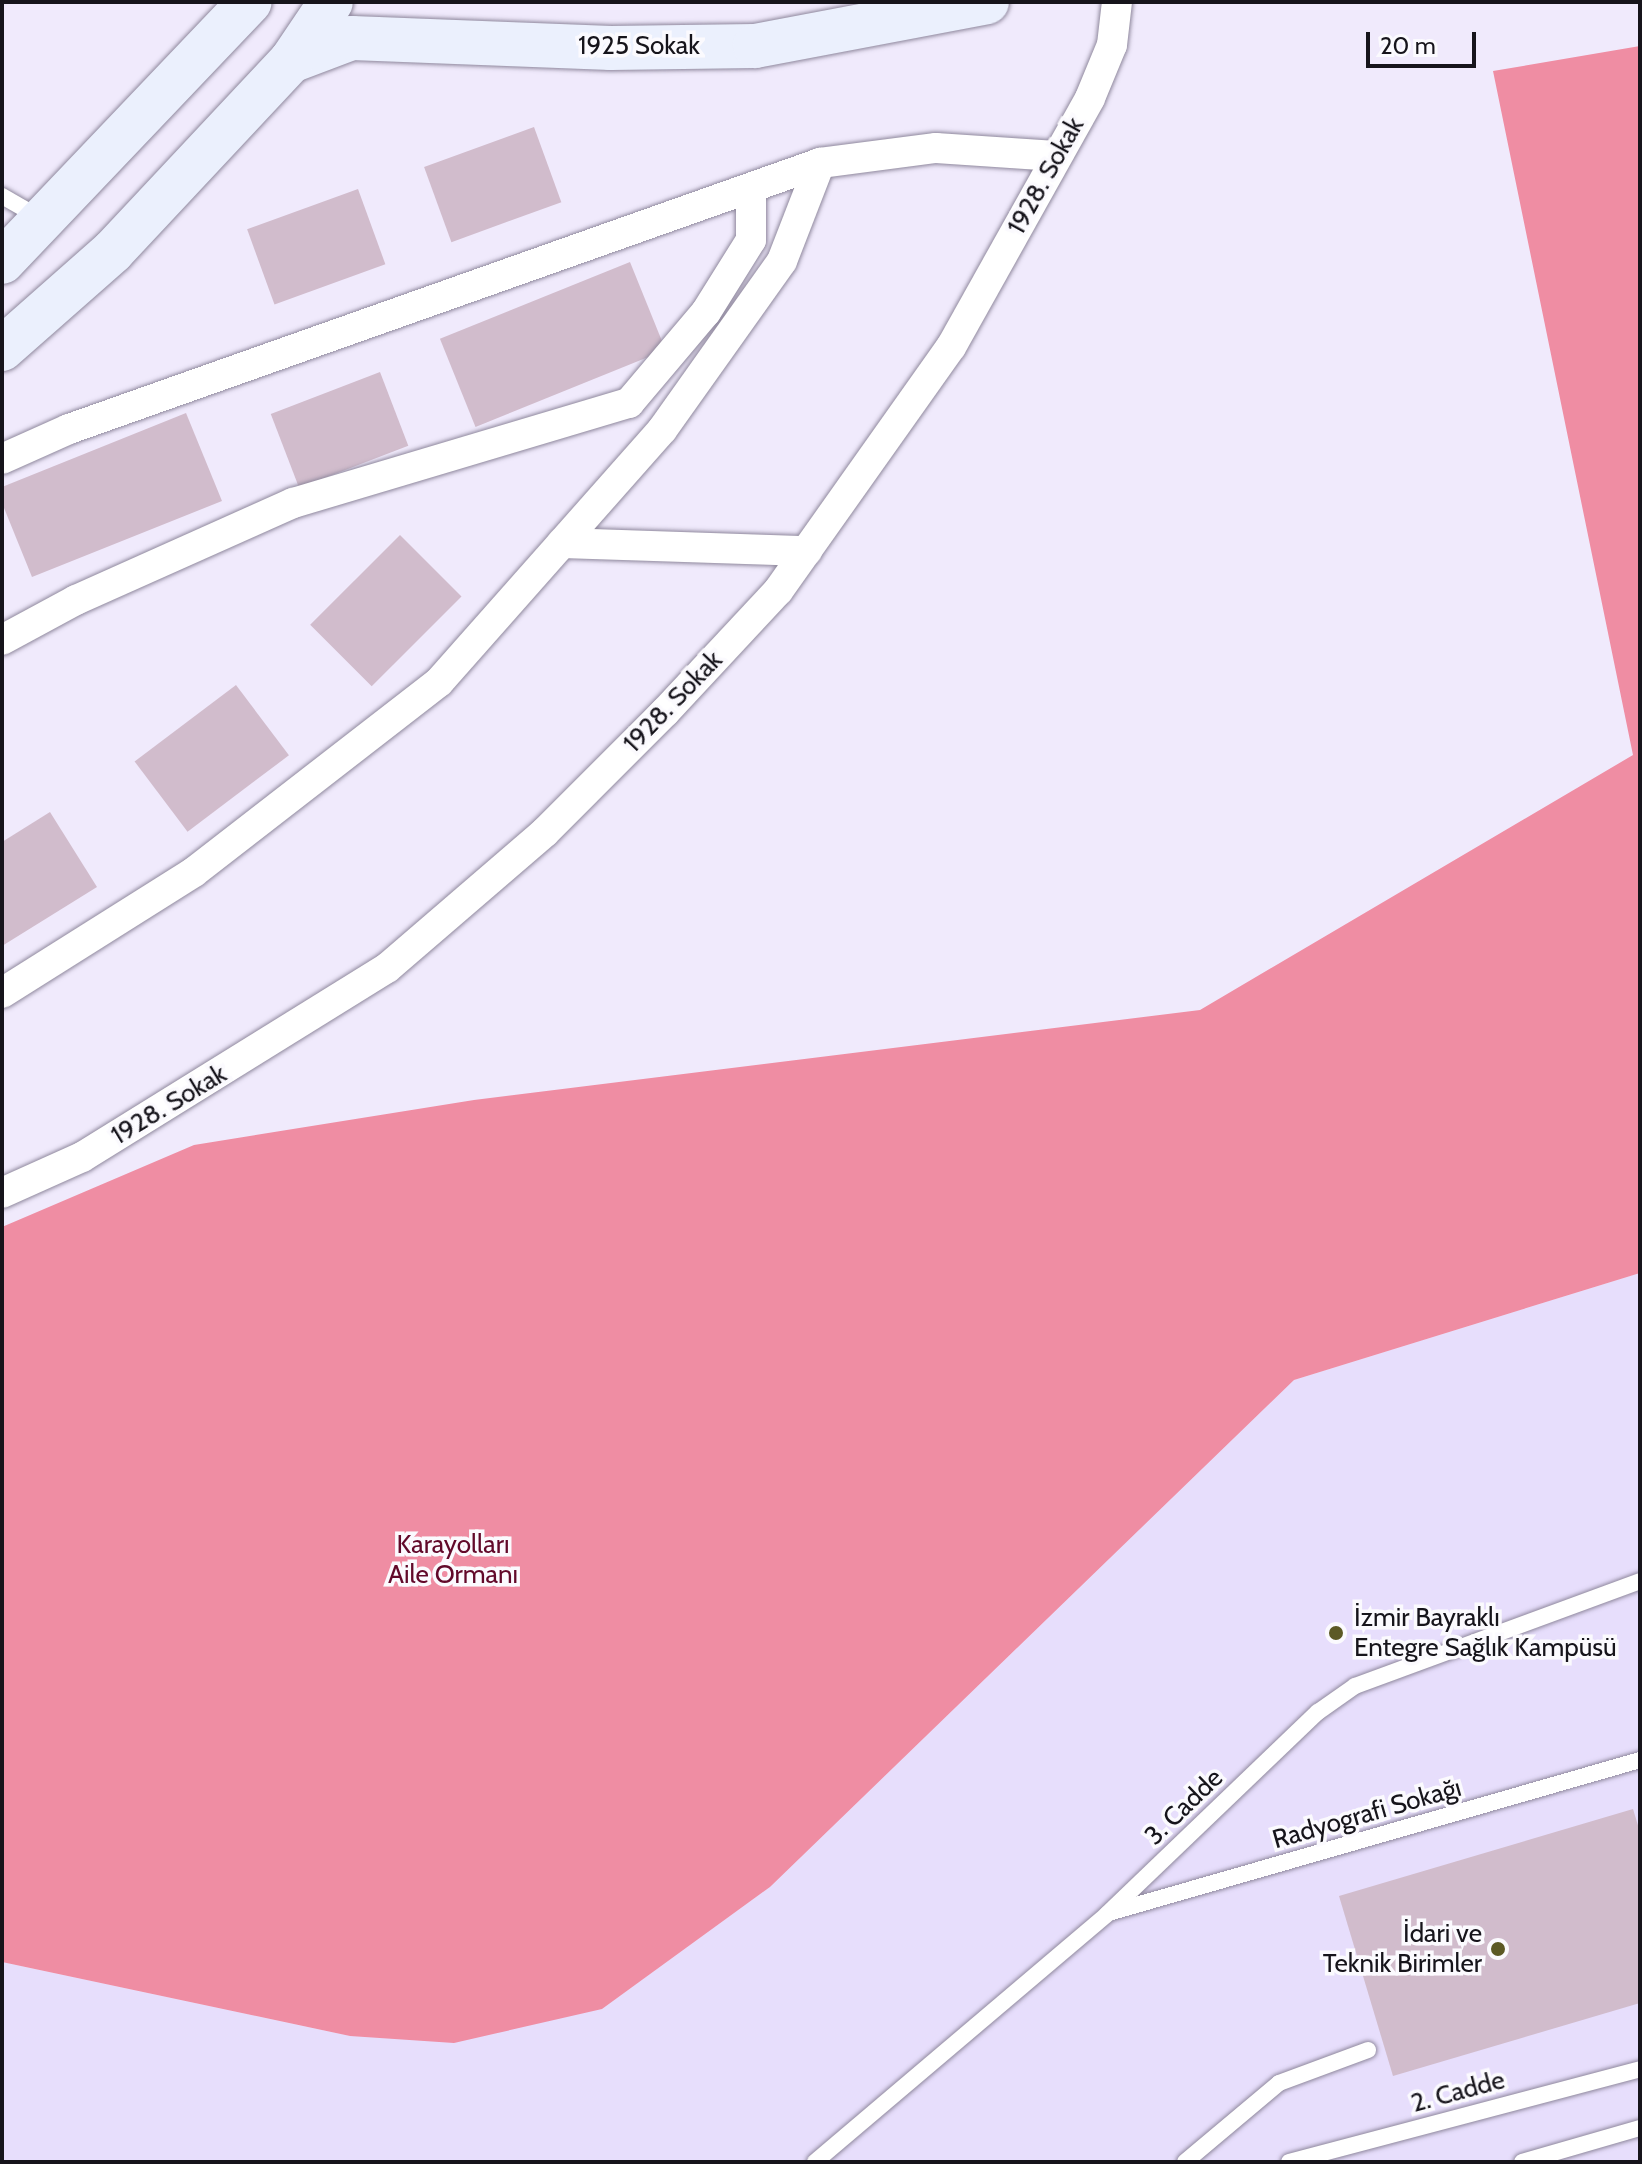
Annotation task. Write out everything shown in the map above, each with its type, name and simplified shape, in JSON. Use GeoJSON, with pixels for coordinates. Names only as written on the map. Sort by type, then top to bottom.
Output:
{"type":"FeatureCollection","features":[{"type":"Feature","properties":{"kind":"main road"},"geometry":{"type":"LineString","coordinates":[[2,262],[250,2]]}},
{"type":"Feature","properties":{"kind":"main road","name":"1925 Sokak"},"geometry":{"type":"LineString","coordinates":[[2,349],[113,251],[291,61],[331,2]]}},
{"type":"Feature","properties":{"kind":"main road","name":"1925 Sokak"},"geometry":{"type":"LineString","coordinates":[[291,61],[352,38],[611,48],[755,46],[987,2]]}},
{"type":"Feature","properties":{"kind":"street","name":"1928. Sokak"},"geometry":{"type":"LineString","coordinates":[[2,1193],[82,1157],[387,968],[567,810],[778,591],[951,347],[1090,98],[1112,45],[1117,2]]}},
{"type":"Feature","properties":{"kind":"street"},"geometry":{"type":"LineString","coordinates":[[2,459],[69,429],[820,163],[936,148],[1056,156]]}},
{"type":"Feature","properties":{"kind":"street"},"geometry":{"type":"LineString","coordinates":[[2,993],[194,872],[439,682],[662,430],[782,261],[820,163]]}},
{"type":"Feature","properties":{"kind":"street"},"geometry":{"type":"LineString","coordinates":[[2,640],[76,600],[293,503],[629,403],[706,312],[751,240],[751,189]]}},
{"type":"Feature","properties":{"kind":"street"},"geometry":{"type":"LineString","coordinates":[[562,543],[807,551]]}},
{"type":"Feature","properties":{"kind":"lane"},"geometry":{"type":"LineString","coordinates":[[2,196],[43,220]]}},
{"type":"Feature","properties":{"kind":"lane","name":"3. Cadde"},"geometry":{"type":"LineString","coordinates":[[815,2162],[1107,1914],[1318,1712],[1355,1686],[1640,1581]]}},
{"type":"Feature","properties":{"kind":"lane","name":"Radyografi Sokağı"},"geometry":{"type":"LineString","coordinates":[[1107,1914],[1640,1760]]}},
{"type":"Feature","properties":{"kind":"lane"},"geometry":{"type":"LineString","coordinates":[[1185,2162],[1279,2083],[1368,2050]]}},
{"type":"Feature","properties":{"kind":"lane","name":"2. Cadde"},"geometry":{"type":"LineString","coordinates":[[1289,2162],[1640,2069]]}},
{"type":"Feature","properties":{"kind":"lane"},"geometry":{"type":"LineString","coordinates":[[1522,2162],[1640,2128]]}},
{"type":"Feature","properties":{"kind":"shaded area","name":"İzmir Bayraklı Entegre Sağlık Kampüsü"},"geometry":{"type":"Polygon","coordinates":[[[1640,1273],[1640,2162],[2,2162],[2,1962],[350,2036],[602,2009],[770,1887],[1294,1380],[1640,1273]]]}},
{"type":"Feature","properties":{"kind":"green space","name":"Karayolları Aile Ormanı"},"geometry":{"type":"Polygon","coordinates":[[[1640,46],[1640,1273],[1294,1380],[770,1887],[602,2009],[454,2043],[350,2036],[2,1962],[2,1227],[194,1145],[474,1100],[1200,1010],[1633,755],[1493,71],[1640,46]]]}},
{"type":"Feature","properties":{"kind":"building"},"geometry":{"type":"Polygon","coordinates":[[[534,127],[561,202],[451,242],[424,167],[534,127]]]}},
{"type":"Feature","properties":{"kind":"building"},"geometry":{"type":"Polygon","coordinates":[[[358,189],[385,264],[274,305],[247,229],[358,189]]]}},
{"type":"Feature","properties":{"kind":"building"},"geometry":{"type":"Polygon","coordinates":[[[630,262],[666,350],[476,427],[440,339],[630,262]]]}},
{"type":"Feature","properties":{"kind":"building"},"geometry":{"type":"Polygon","coordinates":[[[380,372],[408,446],[299,488],[271,414],[380,372]]]}},
{"type":"Feature","properties":{"kind":"building"},"geometry":{"type":"Polygon","coordinates":[[[186,413],[222,501],[32,577],[2,503],[2,487],[186,413]]]}},
{"type":"Feature","properties":{"kind":"building"},"geometry":{"type":"Polygon","coordinates":[[[400,535],[462,597],[372,686],[310,625],[400,535]]]}},
{"type":"Feature","properties":{"kind":"building"},"geometry":{"type":"Polygon","coordinates":[[[236,685],[289,755],[188,832],[135,761],[236,685]]]}},
{"type":"Feature","properties":{"kind":"building"},"geometry":{"type":"Polygon","coordinates":[[[50,812],[97,887],[2,946],[2,842],[50,812]]]}},
{"type":"Feature","properties":{"kind":"building","name":"İdari ve Teknik Birimler"},"geometry":{"type":"Polygon","coordinates":[[[1633,1809],[1640,1832],[1640,2003],[1393,2076],[1339,1896],[1633,1809]]]}},
{"type":"Feature","properties":{"kind":"place","name":"İzmir Bayraklı Entegre Sağlık Kampüsü"},"geometry":{"type":"Point","coordinates":[1336,1633]}},
{"type":"Feature","properties":{"kind":"place","name":"İdari ve Teknik Birimler"},"geometry":{"type":"Point","coordinates":[1498,1949]}}]}
